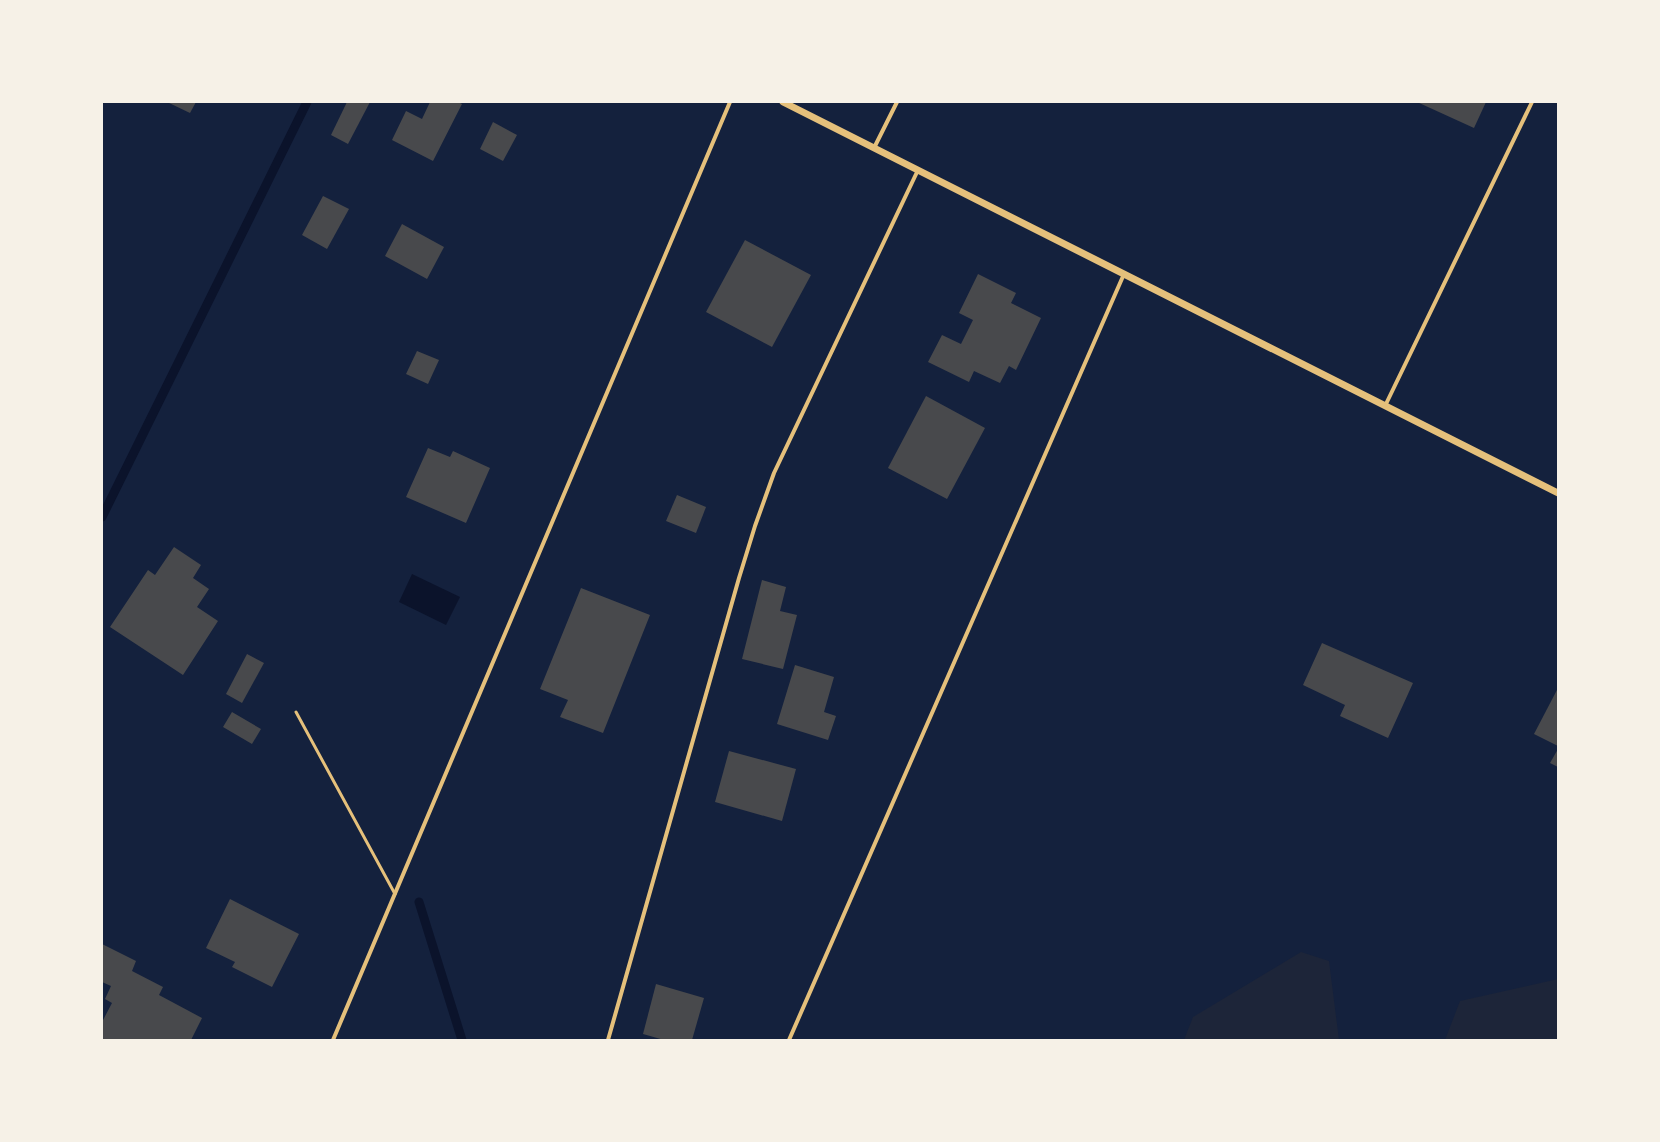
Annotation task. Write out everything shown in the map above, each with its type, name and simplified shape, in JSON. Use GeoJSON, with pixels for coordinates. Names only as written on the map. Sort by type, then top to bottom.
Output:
{"type":"FeatureCollection","features":[{"type":"Feature","properties":{"kind":"street"},"geometry":{"type":"LineString","coordinates":[[333,1040],[730,102]]}},
{"type":"Feature","properties":{"kind":"street"},"geometry":{"type":"LineString","coordinates":[[783,102],[1558,493]]}},
{"type":"Feature","properties":{"kind":"street"},"geometry":{"type":"LineString","coordinates":[[874,148],[897,102]]}},
{"type":"Feature","properties":{"kind":"street"},"geometry":{"type":"LineString","coordinates":[[1385,406],[1532,102]]}},
{"type":"Feature","properties":{"kind":"street"},"geometry":{"type":"LineString","coordinates":[[608,1040],[736,585],[761,507],[789,441],[918,170]]}},
{"type":"Feature","properties":{"kind":"street"},"geometry":{"type":"LineString","coordinates":[[789,1040],[1124,274]]}},
{"type":"Feature","properties":{"kind":"lane"},"geometry":{"type":"LineString","coordinates":[[296,712],[395,894]]}},
{"type":"Feature","properties":{"kind":"shaded area"},"geometry":{"type":"Polygon","coordinates":[[[412,574],[460,597],[446,625],[399,602],[412,574]]]}},
{"type":"Feature","properties":{"kind":"shaded area"},"geometry":{"type":"Polygon","coordinates":[[[1301,952],[1329,961],[1339,1040],[1184,1040],[1193,1017],[1301,952]]]}},
{"type":"Feature","properties":{"kind":"shaded area"},"geometry":{"type":"Polygon","coordinates":[[[1558,979],[1558,1040],[1445,1040],[1460,1001],[1558,979]]]}},
{"type":"Feature","properties":{"kind":"building"},"geometry":{"type":"Polygon","coordinates":[[[167,102],[196,102],[190,113],[167,102]]]}},
{"type":"Feature","properties":{"kind":"building"},"geometry":{"type":"Polygon","coordinates":[[[347,102],[370,102],[348,144],[331,135],[347,102]]]}},
{"type":"Feature","properties":{"kind":"building"},"geometry":{"type":"Polygon","coordinates":[[[430,102],[458,102],[462,104],[433,161],[392,140],[406,111],[422,119],[430,102]]]}},
{"type":"Feature","properties":{"kind":"building"},"geometry":{"type":"Polygon","coordinates":[[[1417,102],[1486,102],[1474,128],[1417,102]]]}},
{"type":"Feature","properties":{"kind":"building"},"geometry":{"type":"Polygon","coordinates":[[[493,122],[517,135],[503,161],[480,149],[493,122]]]}},
{"type":"Feature","properties":{"kind":"building"},"geometry":{"type":"Polygon","coordinates":[[[323,196],[349,209],[327,249],[302,235],[323,196]]]}},
{"type":"Feature","properties":{"kind":"building"},"geometry":{"type":"Polygon","coordinates":[[[402,224],[444,247],[427,279],[385,256],[402,224]]]}},
{"type":"Feature","properties":{"kind":"building"},"geometry":{"type":"Polygon","coordinates":[[[745,240],[811,275],[772,347],[706,312],[745,240]]]}},
{"type":"Feature","properties":{"kind":"building"},"geometry":{"type":"Polygon","coordinates":[[[978,274],[1016,293],[1011,303],[1041,318],[1016,370],[1009,366],[1000,383],[974,371],[969,382],[928,362],[942,335],[961,344],[973,320],[959,313],[978,274]]]}},
{"type":"Feature","properties":{"kind":"building"},"geometry":{"type":"Polygon","coordinates":[[[417,351],[439,360],[428,384],[406,374],[417,351]]]}},
{"type":"Feature","properties":{"kind":"building"},"geometry":{"type":"Polygon","coordinates":[[[926,396],[985,428],[947,499],[888,468],[926,396]]]}},
{"type":"Feature","properties":{"kind":"building"},"geometry":{"type":"Polygon","coordinates":[[[428,448],[450,457],[453,451],[490,468],[466,523],[406,497],[428,448]]]}},
{"type":"Feature","properties":{"kind":"building"},"geometry":{"type":"Polygon","coordinates":[[[677,495],[706,507],[696,533],[666,521],[677,495]]]}},
{"type":"Feature","properties":{"kind":"building"},"geometry":{"type":"Polygon","coordinates":[[[174,547],[201,565],[193,578],[209,589],[197,607],[218,621],[183,675],[110,627],[148,570],[155,575],[174,547]]]}},
{"type":"Feature","properties":{"kind":"building"},"geometry":{"type":"Polygon","coordinates":[[[762,580],[786,587],[780,611],[797,615],[783,669],[742,659],[762,580]]]}},
{"type":"Feature","properties":{"kind":"building"},"geometry":{"type":"Polygon","coordinates":[[[581,588],[650,615],[603,733],[560,717],[568,700],[540,689],[581,588]]]}},
{"type":"Feature","properties":{"kind":"building"},"geometry":{"type":"Polygon","coordinates":[[[1322,643],[1413,683],[1388,738],[1340,716],[1345,705],[1303,685],[1322,643]]]}},
{"type":"Feature","properties":{"kind":"building"},"geometry":{"type":"Polygon","coordinates":[[[247,654],[264,663],[242,703],[226,694],[247,654]]]}},
{"type":"Feature","properties":{"kind":"building"},"geometry":{"type":"Polygon","coordinates":[[[795,665],[834,677],[824,712],[836,716],[828,740],[777,724],[795,665]]]}},
{"type":"Feature","properties":{"kind":"building"},"geometry":{"type":"Polygon","coordinates":[[[1558,688],[1558,746],[1534,734],[1558,688]]]}},
{"type":"Feature","properties":{"kind":"building"},"geometry":{"type":"Polygon","coordinates":[[[232,712],[261,729],[252,744],[223,727],[232,712]]]}},
{"type":"Feature","properties":{"kind":"building"},"geometry":{"type":"Polygon","coordinates":[[[1558,749],[1558,767],[1550,763],[1558,749]]]}},
{"type":"Feature","properties":{"kind":"building"},"geometry":{"type":"Polygon","coordinates":[[[729,751],[796,769],[782,821],[715,802],[729,751]]]}},
{"type":"Feature","properties":{"kind":"building"},"geometry":{"type":"Polygon","coordinates":[[[230,899],[299,934],[272,987],[232,967],[235,962],[206,948],[230,899]]]}},
{"type":"Feature","properties":{"kind":"building"},"geometry":{"type":"Polygon","coordinates":[[[102,944],[136,961],[132,971],[163,987],[159,995],[202,1018],[191,1040],[102,1040],[102,1022],[112,1003],[105,999],[111,986],[102,982],[102,944]]]}},
{"type":"Feature","properties":{"kind":"building"},"geometry":{"type":"Polygon","coordinates":[[[656,984],[704,998],[692,1040],[664,1040],[643,1034],[656,984]]]}},
{"type":"Feature","properties":{"kind":"waterway"},"geometry":{"type":"LineString","coordinates":[[102,517],[307,102]]}},
{"type":"Feature","properties":{"kind":"waterway"},"geometry":{"type":"LineString","coordinates":[[419,902],[462,1040]]}}]}
